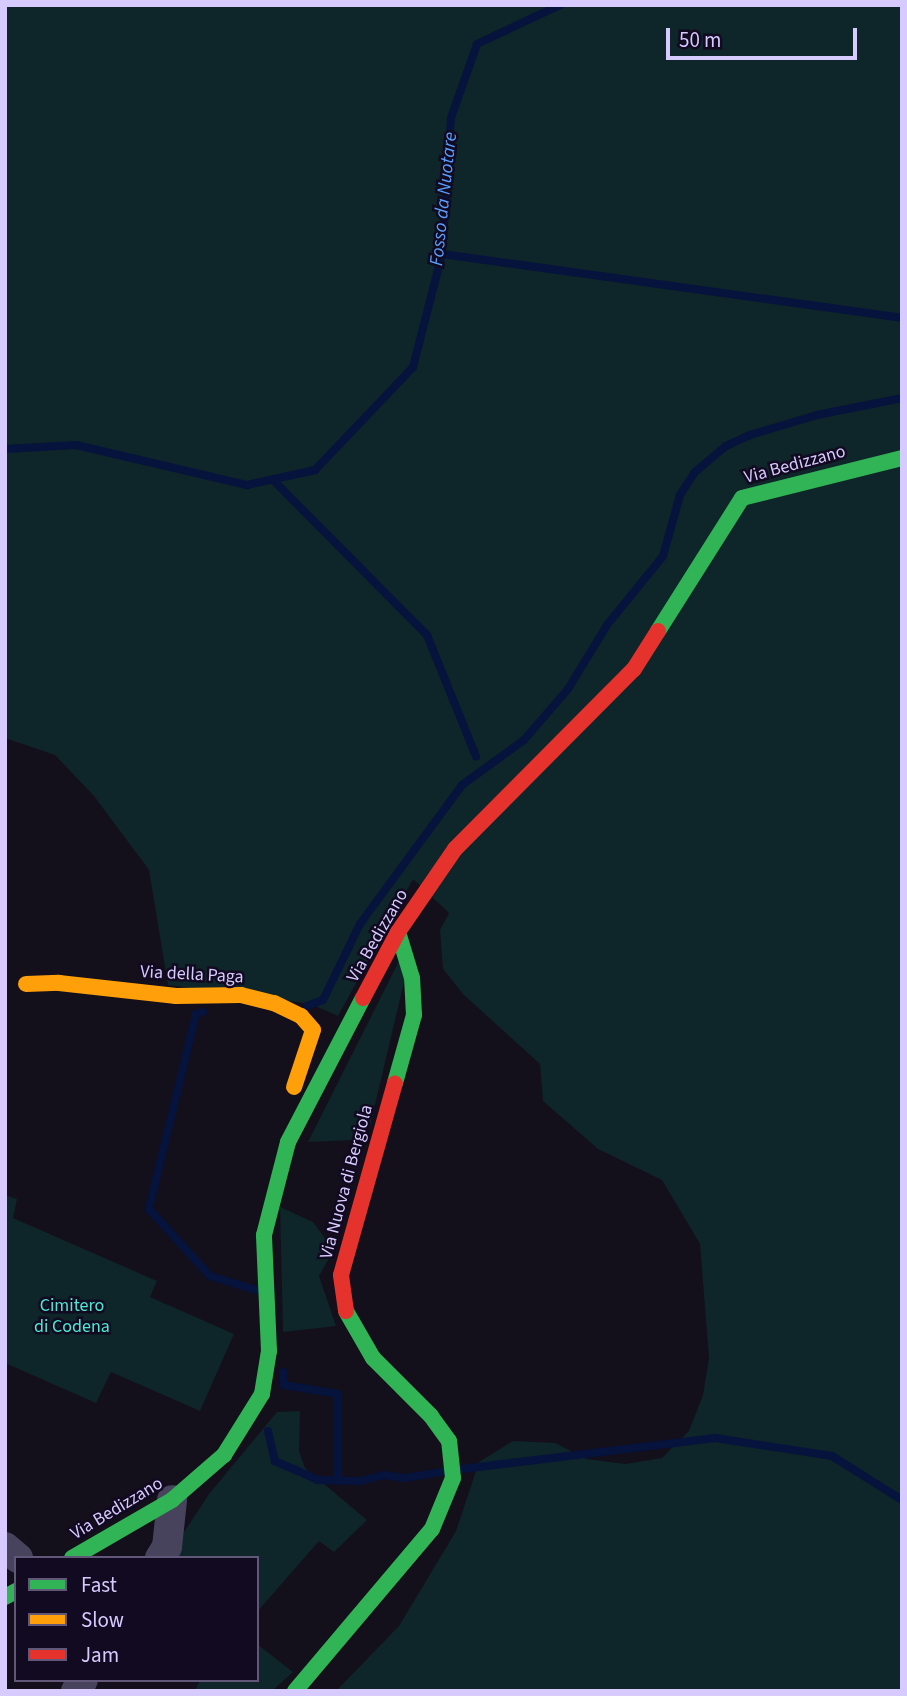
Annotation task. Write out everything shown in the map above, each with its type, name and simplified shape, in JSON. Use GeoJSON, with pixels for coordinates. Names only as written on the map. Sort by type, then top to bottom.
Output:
{"type":"FeatureCollection","features":[{"type":"Feature","properties":{"kind":"street","name":"Via Bedizzano"},"geometry":{"type":"LineString","coordinates":[[75,1556],[172,1500],[223,1455],[262,1394],[269,1351],[264,1234],[288,1142],[398,932],[455,849],[634,669],[742,498],[902,458]]}},
{"type":"Feature","properties":{"kind":"street","name":"Via Nuova di Bergiola"},"geometry":{"type":"LineString","coordinates":[[295,1691],[432,1529],[453,1478],[449,1441],[431,1416],[373,1358],[345,1308],[342,1286],[341,1275],[414,1015],[412,978],[398,932]]}},
{"type":"Feature","properties":{"kind":"street","name":"Via della Paga"},"geometry":{"type":"LineString","coordinates":[[26,984],[59,983],[176,996],[241,995],[301,1016],[313,1030],[310,1048],[290,1095],[285,1118],[288,1142]]}},
{"type":"Feature","properties":{"kind":"street"},"geometry":{"type":"LineString","coordinates":[[161,1556],[167,1547],[172,1500]]}},
{"type":"Feature","properties":{"kind":"green space"},"geometry":{"type":"Polygon","coordinates":[[[5,5],[902,5],[902,1691],[336,1691],[399,1626],[456,1531],[479,1462],[513,1441],[555,1443],[587,1459],[625,1464],[662,1458],[689,1431],[703,1395],[709,1358],[700,1244],[662,1180],[598,1149],[543,1101],[540,1064],[464,995],[443,969],[440,930],[449,913],[413,879],[338,1016],[311,1004],[168,985],[149,870],[94,796],[55,755],[5,738],[5,5]]]}},
{"type":"Feature","properties":{"kind":"green space"},"geometry":{"type":"Polygon","coordinates":[[[399,961],[405,978],[370,1126],[355,1140],[308,1142],[399,961]]]}},
{"type":"Feature","properties":{"kind":"green space","name":"Cimitero di Codena"},"geometry":{"type":"Polygon","coordinates":[[[5,1195],[17,1199],[13,1218],[157,1281],[150,1297],[234,1334],[200,1411],[111,1372],[96,1403],[5,1363],[5,1195]]]}},
{"type":"Feature","properties":{"kind":"green space"},"geometry":{"type":"Polygon","coordinates":[[[280,1207],[313,1222],[329,1244],[332,1253],[319,1276],[336,1326],[283,1332],[280,1207]]]}},
{"type":"Feature","properties":{"kind":"green space"},"geometry":{"type":"Polygon","coordinates":[[[300,1411],[299,1451],[305,1468],[367,1520],[334,1552],[319,1541],[259,1610],[259,1556],[168,1556],[209,1494],[277,1412],[300,1411]]]}},
{"type":"Feature","properties":{"kind":"green space"},"geometry":{"type":"Polygon","coordinates":[[[259,1646],[293,1672],[272,1691],[195,1691],[199,1682],[259,1682],[259,1646]]]}},
{"type":"Feature","properties":{"kind":"waterway","name":"Fosso da Nuotare"},"geometry":{"type":"LineString","coordinates":[[5,449],[76,445],[247,485],[315,470],[413,367],[442,254],[451,118],[477,44],[560,5]]}},
{"type":"Feature","properties":{"kind":"waterway"},"geometry":{"type":"LineString","coordinates":[[442,254],[902,318]]}},
{"type":"Feature","properties":{"kind":"waterway"},"geometry":{"type":"LineString","coordinates":[[307,1006],[323,1000],[360,924],[462,785],[524,740],[568,689],[607,625],[663,556],[680,495],[695,472],[726,446],[750,435],[817,415],[902,398]]}},
{"type":"Feature","properties":{"kind":"waterway"},"geometry":{"type":"LineString","coordinates":[[273,480],[427,635],[476,756]]}},
{"type":"Feature","properties":{"kind":"waterway"},"geometry":{"type":"LineString","coordinates":[[203,1012],[196,1014],[149,1209],[210,1276],[256,1290]]}},
{"type":"Feature","properties":{"kind":"waterway"},"geometry":{"type":"LineString","coordinates":[[283,1372],[284,1385],[338,1394],[338,1481]]}},
{"type":"Feature","properties":{"kind":"waterway"},"geometry":{"type":"LineString","coordinates":[[268,1431],[275,1461],[318,1480],[361,1481],[383,1475],[404,1478],[443,1472]]}},
{"type":"Feature","properties":{"kind":"waterway"},"geometry":{"type":"LineString","coordinates":[[462,1469],[715,1438],[832,1456],[902,1500]]}},
{"type":"Feature","properties":{"kind":"traffic: fast"},"geometry":{"type":"LineString","coordinates":[[658,631],[742,498],[902,458]]}},
{"type":"Feature","properties":{"kind":"traffic: fast"},"geometry":{"type":"LineString","coordinates":[[395,1083],[414,1015],[412,978],[398,932]]}},
{"type":"Feature","properties":{"kind":"traffic: fast"},"geometry":{"type":"LineString","coordinates":[[75,1556],[172,1500],[224,1455],[262,1394],[269,1351],[264,1235],[288,1142],[363,998]]}},
{"type":"Feature","properties":{"kind":"traffic: fast"},"geometry":{"type":"LineString","coordinates":[[295,1691],[432,1529],[453,1478],[449,1441],[431,1416],[373,1358],[346,1311]]}},
{"type":"Feature","properties":{"kind":"traffic: fast"},"geometry":{"type":"LineString","coordinates":[[5,1597],[14,1592]]}},
{"type":"Feature","properties":{"kind":"traffic: slow"},"geometry":{"type":"LineString","coordinates":[[26,984],[59,983],[176,996],[241,995],[274,1003],[301,1016],[313,1030],[294,1087]]}},
{"type":"Feature","properties":{"kind":"traffic: jam"},"geometry":{"type":"LineString","coordinates":[[363,998],[398,932],[455,849],[634,669],[658,631]]}},
{"type":"Feature","properties":{"kind":"traffic: jam"},"geometry":{"type":"LineString","coordinates":[[346,1311],[341,1275],[395,1083]]}}]}
